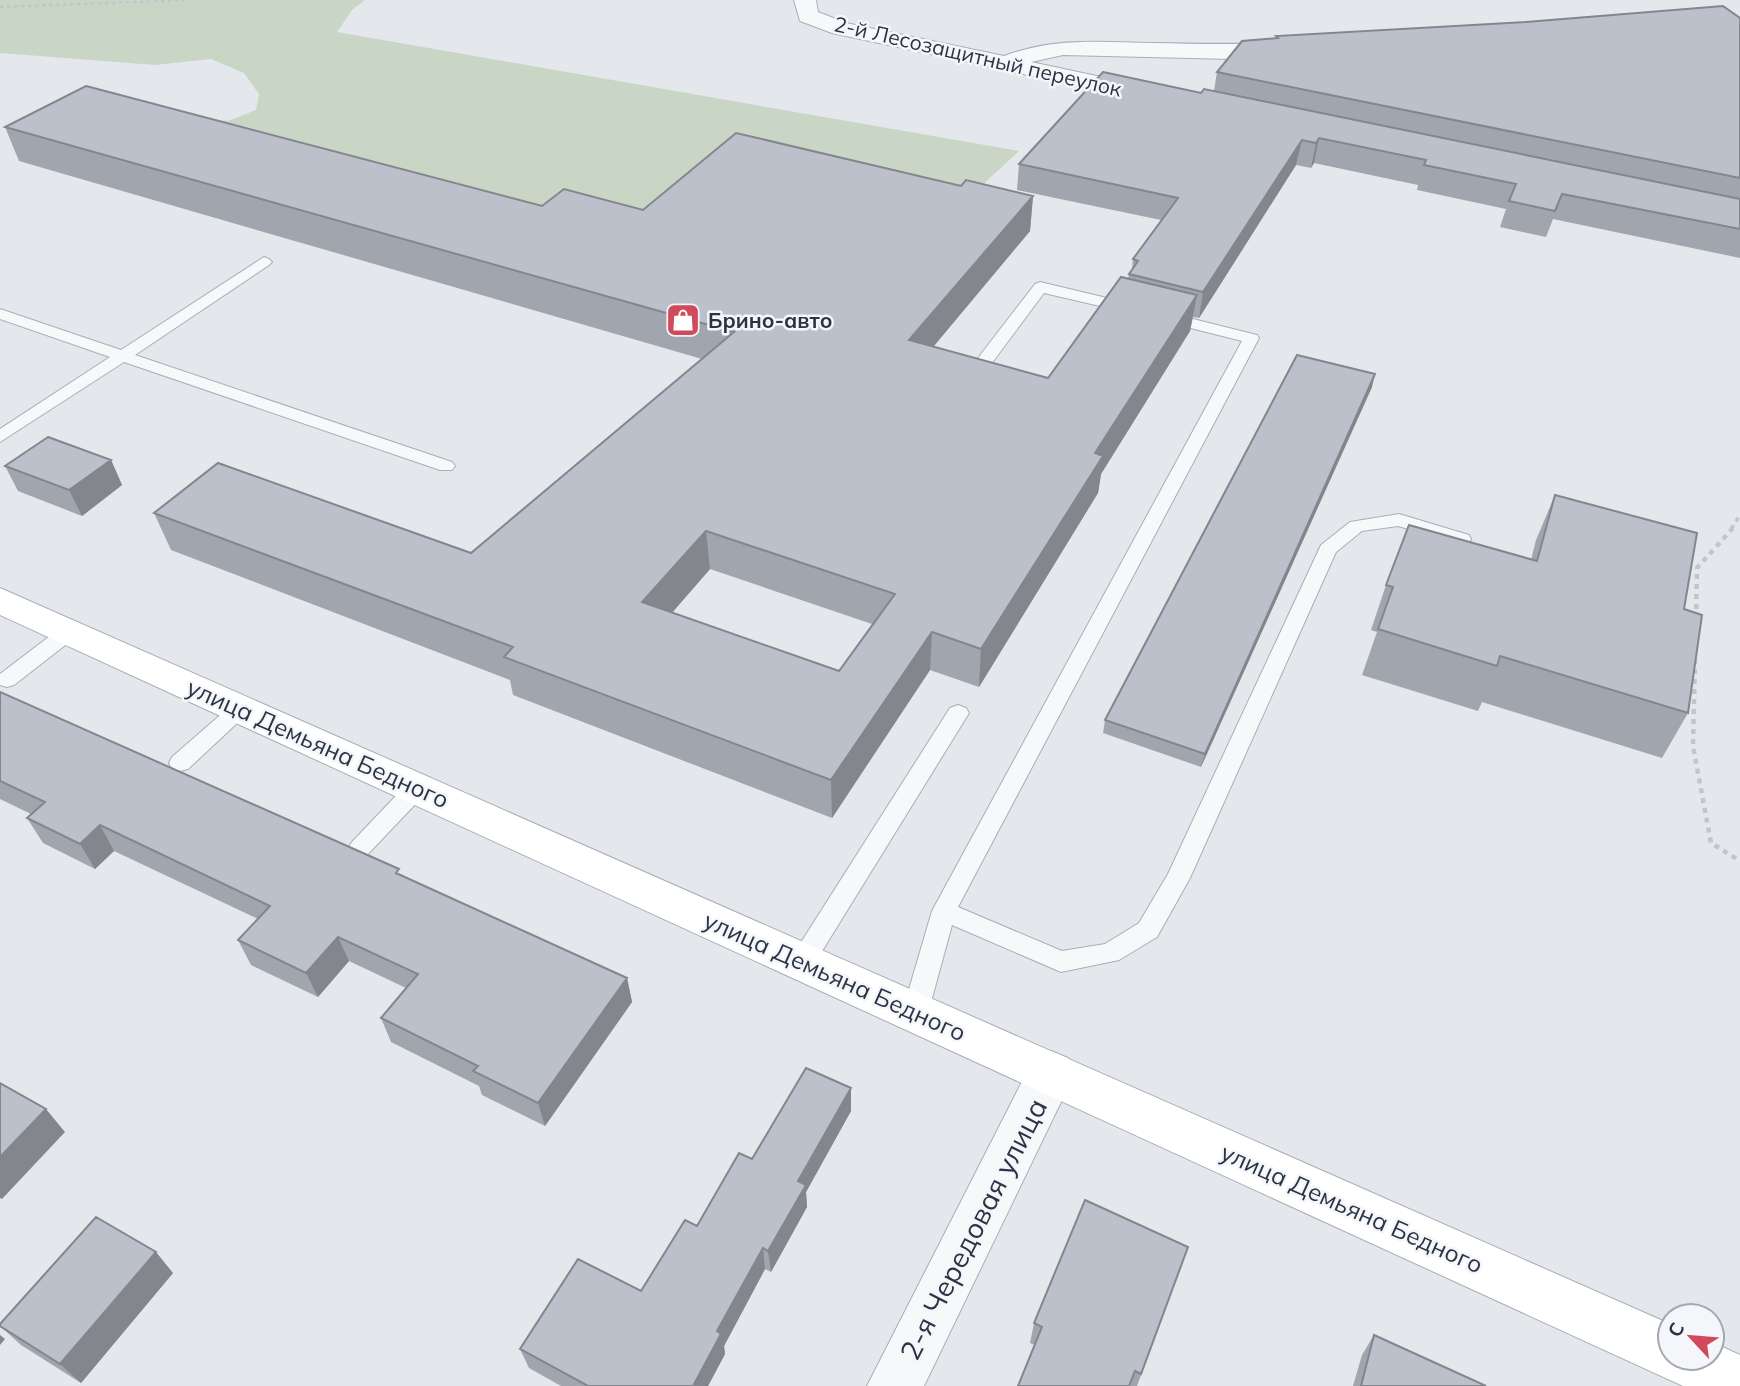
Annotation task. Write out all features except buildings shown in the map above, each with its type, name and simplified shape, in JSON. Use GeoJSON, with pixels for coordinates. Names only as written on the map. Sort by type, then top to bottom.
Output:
{"type":"FeatureCollection","features":[{"type":"Feature","properties":{"kind":"main road","name":"улица Демьяна Бедного"},"geometry":{"type":"LineString","coordinates":[[0,600],[1656,1346]]}},
{"type":"Feature","properties":{"kind":"street","name":"2-й Лесозащитный переулок"},"geometry":{"type":"LineString","coordinates":[[805,0],[808,16],[840,28],[1167,98]]}},
{"type":"Feature","properties":{"kind":"street"},"geometry":{"type":"LineString","coordinates":[[1004,64],[1036,52],[1063,48],[1233,52],[1301,48]]}},
{"type":"Feature","properties":{"kind":"street","name":"2-я Чередовая улица"},"geometry":{"type":"LineString","coordinates":[[895,1386],[1051,1073]]}},
{"type":"Feature","properties":{"kind":"lane"},"geometry":{"type":"LineString","coordinates":[[0,437],[264,262]]}},
{"type":"Feature","properties":{"kind":"lane"},"geometry":{"type":"LineString","coordinates":[[915,1013],[944,911],[1251,338],[1040,287],[971,379]]}},
{"type":"Feature","properties":{"kind":"lane"},"geometry":{"type":"LineString","coordinates":[[0,314],[446,466]]}},
{"type":"Feature","properties":{"kind":"lane"},"geometry":{"type":"LineString","coordinates":[[944,911],[1061,962],[1110,953],[1148,930],[1178,877],[1328,549],[1357,526],[1399,520],[1462,539]]}},
{"type":"Feature","properties":{"kind":"lane"},"geometry":{"type":"LineString","coordinates":[[7,680],[70,631]]}},
{"type":"Feature","properties":{"kind":"lane"},"geometry":{"type":"LineString","coordinates":[[180,763],[241,708]]}},
{"type":"Feature","properties":{"kind":"lane"},"geometry":{"type":"LineString","coordinates":[[802,962],[958,713]]}},
{"type":"Feature","properties":{"kind":"lane"},"geometry":{"type":"LineString","coordinates":[[360,848],[417,788]]}},
{"type":"Feature","properties":{"kind":"path"},"geometry":{"type":"LineString","coordinates":[[0,8],[188,0]]}},
{"type":"Feature","properties":{"kind":"path"},"geometry":{"type":"LineString","coordinates":[[1696,622],[1698,568],[1738,522],[1740,515]]}},
{"type":"Feature","properties":{"kind":"path"},"geometry":{"type":"LineString","coordinates":[[1696,650],[1693,746],[1711,843],[1740,861]]}},
{"type":"Feature","properties":{"kind":"green space"},"geometry":{"type":"Polygon","coordinates":[[[0,0],[365,0],[352,10],[337,32],[1019,151],[953,212],[622,253],[209,119],[228,121],[256,110],[259,94],[244,73],[211,59],[155,65],[0,53],[0,0]]]}},
{"type":"Feature","properties":{"kind":"place","name":"Брино-авто"},"geometry":{"type":"Point","coordinates":[683,320]}}]}
